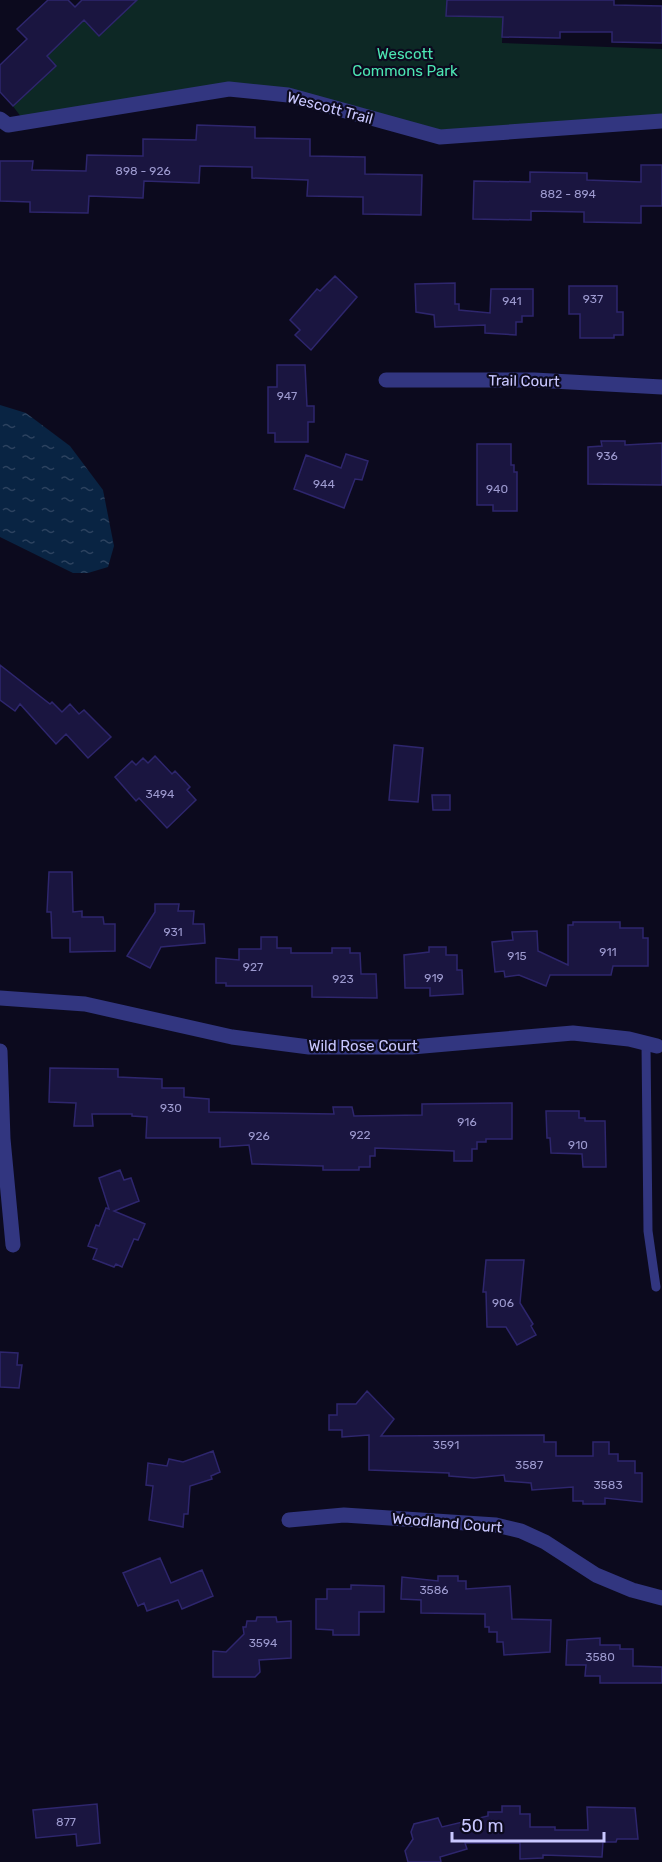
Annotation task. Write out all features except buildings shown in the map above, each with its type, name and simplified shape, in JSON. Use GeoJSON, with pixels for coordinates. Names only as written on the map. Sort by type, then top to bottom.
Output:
{"type":"FeatureCollection","features":[{"type":"Feature","properties":{"kind":"street","name":"Wescott Trail"},"geometry":{"type":"LineString","coordinates":[[0,119],[8,125],[229,89],[288,95],[440,137],[662,121]]}},
{"type":"Feature","properties":{"kind":"street","name":"Trail Court"},"geometry":{"type":"LineString","coordinates":[[386,380],[534,380],[662,387]]}},
{"type":"Feature","properties":{"kind":"street","name":"Wild Rose Court"},"geometry":{"type":"LineString","coordinates":[[0,998],[85,1004],[128,1011],[232,1037],[309,1047],[412,1047],[573,1033],[601,1035],[652,1045]]}},
{"type":"Feature","properties":{"kind":"street"},"geometry":{"type":"LineString","coordinates":[[0,1051],[3,1139],[13,1245]]}},
{"type":"Feature","properties":{"kind":"street","name":"Woodland Court"},"geometry":{"type":"LineString","coordinates":[[288,1520],[345,1515],[496,1525],[521,1531],[545,1542],[596,1575],[632,1590],[662,1598]]}},
{"type":"Feature","properties":{"kind":"lane"},"geometry":{"type":"LineString","coordinates":[[652,1045],[648,1231],[656,1287]]}},
{"type":"Feature","properties":{"kind":"green space","name":"Wescott Commons Park"},"geometry":{"type":"Polygon","coordinates":[[[137,0],[447,0],[447,16],[503,17],[502,43],[662,49],[662,121],[440,137],[288,95],[229,89],[25,122],[12,105],[56,66],[47,56],[84,20],[99,36],[137,0]]]}},
{"type":"Feature","properties":{"kind":"water"},"geometry":{"type":"Polygon","coordinates":[[[0,405],[26,413],[70,446],[103,490],[114,546],[108,567],[88,573],[73,573],[0,537],[0,405]]]}}]}
